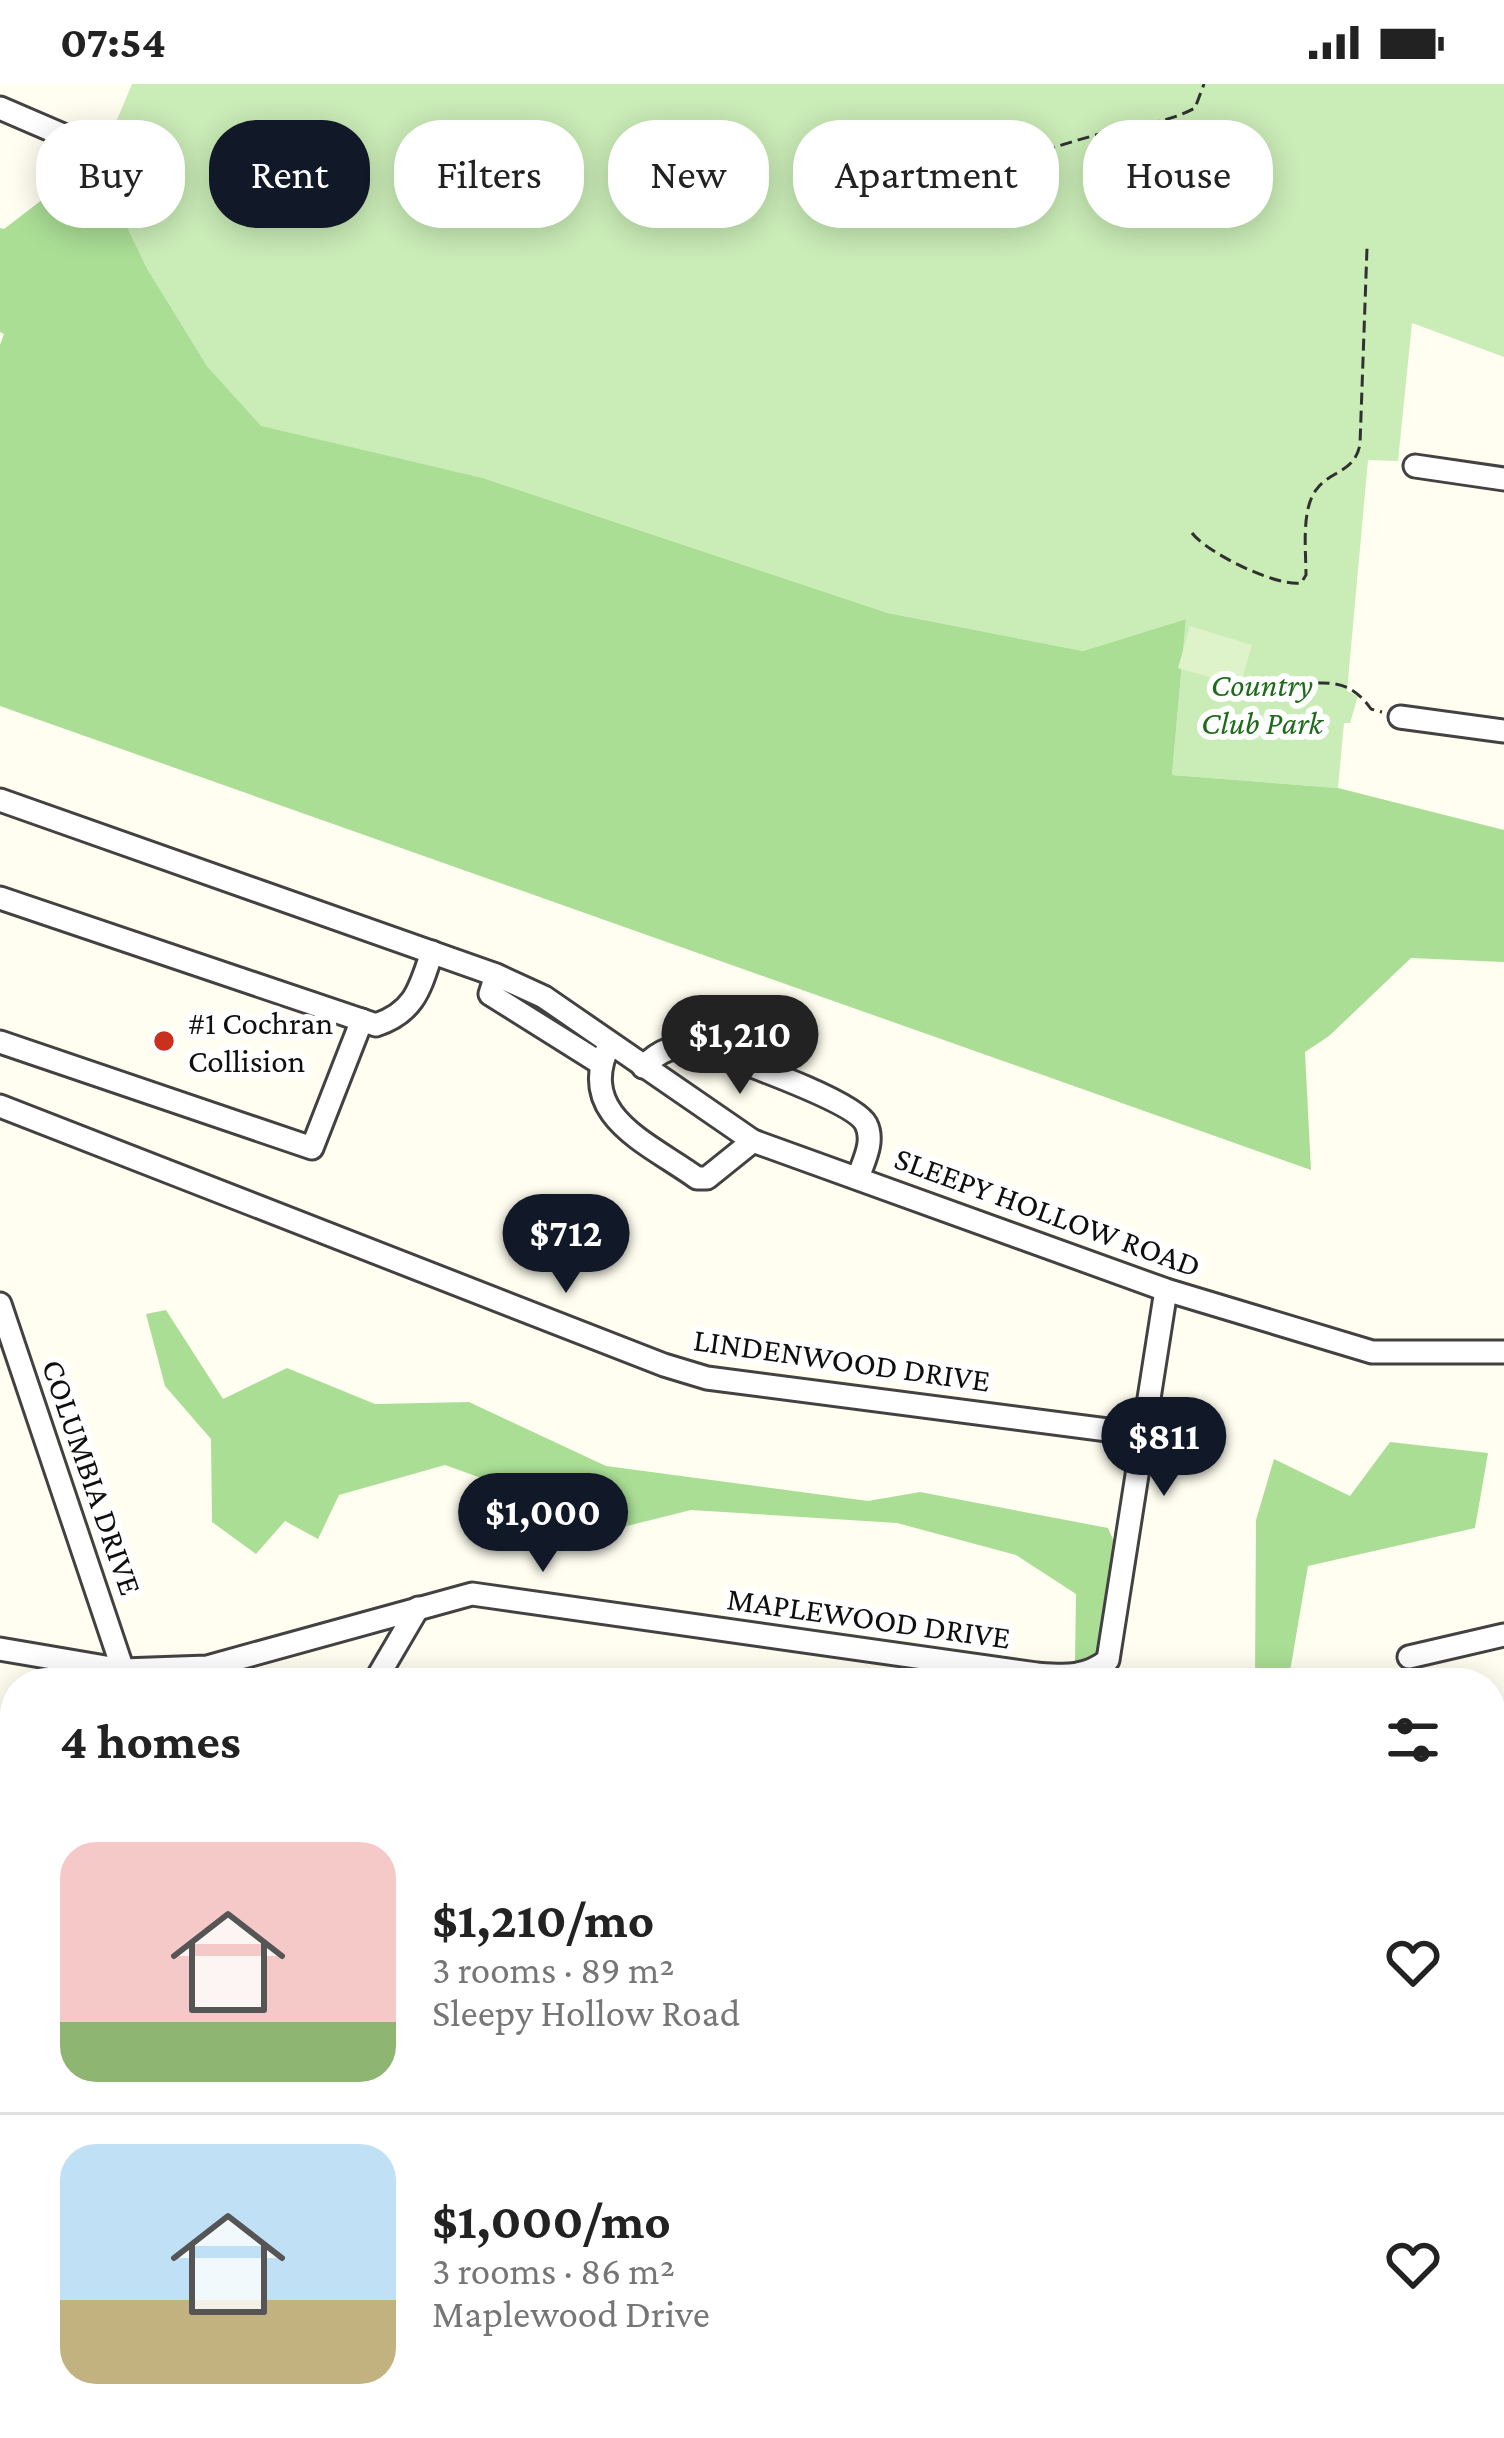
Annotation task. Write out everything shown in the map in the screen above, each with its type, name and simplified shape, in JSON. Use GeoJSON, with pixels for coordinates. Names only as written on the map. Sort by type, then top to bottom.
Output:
{"type":"FeatureCollection","features":[{"type":"Feature","properties":{"kind":"street"},"geometry":{"type":"LineString","coordinates":[[0,108],[36,123]]}},
{"type":"Feature","properties":{"kind":"street"},"geometry":{"type":"LineString","coordinates":[[1415,466],[1504,478]]}},
{"type":"Feature","properties":{"kind":"street"},"geometry":{"type":"LineString","coordinates":[[1400,717],[1504,730]]}},
{"type":"Feature","properties":{"kind":"street","name":"SLEEPY HOLLOW ROAD"},"geometry":{"type":"LineString","coordinates":[[0,800],[496,975],[544,997],[605,1053],[643,1066],[753,1141],[1166,1290],[1372,1352],[1504,1352]]}},
{"type":"Feature","properties":{"kind":"street"},"geometry":{"type":"LineString","coordinates":[[0,898],[376,1025],[399,1018],[416,1001],[432,952]]}},
{"type":"Feature","properties":{"kind":"street"},"geometry":{"type":"LineString","coordinates":[[0,1042],[312,1148],[362,1020]]}},
{"type":"Feature","properties":{"kind":"street"},"geometry":{"type":"LineString","coordinates":[[643,1066],[674,1046],[698,1046],[843,1104],[866,1121],[871,1140],[858,1178]]}},
{"type":"Feature","properties":{"kind":"street"},"geometry":{"type":"LineString","coordinates":[[605,1053],[598,1083],[603,1105],[623,1126],[697,1178],[707,1178],[753,1141]]}},
{"type":"Feature","properties":{"kind":"street","name":"LINDENWOOD DRIVE"},"geometry":{"type":"LineString","coordinates":[[0,1106],[642,1357],[707,1378],[1146,1435]]}},
{"type":"Feature","properties":{"kind":"street"},"geometry":{"type":"LineString","coordinates":[[1146,1435],[1166,1290]]}},
{"type":"Feature","properties":{"kind":"street","name":"COLUMBIA DRIVE"},"geometry":{"type":"LineString","coordinates":[[0,1304],[122,1668]]}},
{"type":"Feature","properties":{"kind":"street","name":"MAPLEWOOD DRIVE"},"geometry":{"type":"LineString","coordinates":[[1099,1668],[1108,1660],[1146,1435]]}},
{"type":"Feature","properties":{"kind":"street","name":"MAPLEWOOD DRIVE"},"geometry":{"type":"LineString","coordinates":[[179,1668],[207,1667],[472,1594],[995,1668]]}},
{"type":"Feature","properties":{"kind":"street"},"geometry":{"type":"LineString","coordinates":[[383,1668],[418,1608]]}},
{"type":"Feature","properties":{"kind":"street"},"geometry":{"type":"LineString","coordinates":[[1409,1657],[1504,1635]]}},
{"type":"Feature","properties":{"kind":"street","name":"MAPLEWOOD DRIVE"},"geometry":{"type":"LineString","coordinates":[[0,1649],[111,1668]]}},
{"type":"Feature","properties":{"kind":"path"},"geometry":{"type":"LineString","coordinates":[[1059,148],[1182,115],[1195,108],[1204,84]]}},
{"type":"Feature","properties":{"kind":"path"},"geometry":{"type":"LineString","coordinates":[[1192,533],[1208,548],[1272,579],[1292,585],[1306,575],[1312,495],[1358,458],[1367,248]]}},
{"type":"Feature","properties":{"kind":"path"},"geometry":{"type":"LineString","coordinates":[[1246,679],[1290,686],[1326,680],[1360,694],[1371,710],[1400,717]]}},
{"type":"Feature","properties":{"kind":"green space","name":"Country Club Park"},"geometry":{"type":"Polygon","coordinates":[[[132,84],[1504,84],[1504,357],[1412,323],[1398,461],[1368,460],[1347,691],[1358,696],[1350,723],[1344,723],[1338,788],[1172,775],[1186,619],[1083,651],[888,613],[483,478],[261,427],[207,366],[146,269],[127,228],[185,228],[185,120],[117,120],[132,84]]]}},
{"type":"Feature","properties":{"kind":"green space"},"geometry":{"type":"Polygon","coordinates":[[[36,204],[36,228],[127,228],[207,366],[261,426],[483,478],[888,613],[1083,651],[1186,619],[1172,775],[1338,788],[1504,830],[1504,962],[1411,958],[1329,1036],[1305,1052],[1311,1170],[0,706],[0,345],[4,334],[0,332],[0,228],[36,204]]]}},
{"type":"Feature","properties":{"kind":"green space"},"geometry":{"type":"Polygon","coordinates":[[[1190,626],[1252,645],[1240,686],[1178,668],[1190,626]]]}},
{"type":"Feature","properties":{"kind":"green space"},"geometry":{"type":"Polygon","coordinates":[[[166,1310],[223,1399],[287,1368],[375,1404],[469,1402],[606,1466],[868,1501],[920,1492],[1108,1528],[1116,1546],[1100,1653],[1075,1662],[1076,1594],[1016,1555],[897,1523],[691,1510],[619,1528],[445,1465],[339,1495],[318,1539],[285,1521],[256,1554],[212,1522],[211,1439],[165,1386],[146,1314],[166,1310]]]}},
{"type":"Feature","properties":{"kind":"green space"},"geometry":{"type":"Polygon","coordinates":[[[1390,1442],[1488,1453],[1475,1528],[1308,1566],[1291,1668],[1255,1668],[1256,1520],[1274,1459],[1350,1496],[1390,1442]]]}},
{"type":"Feature","properties":{"kind":"place","name":"#1 Cochran Collision"},"geometry":{"type":"Point","coordinates":[164,1041]}}]}
